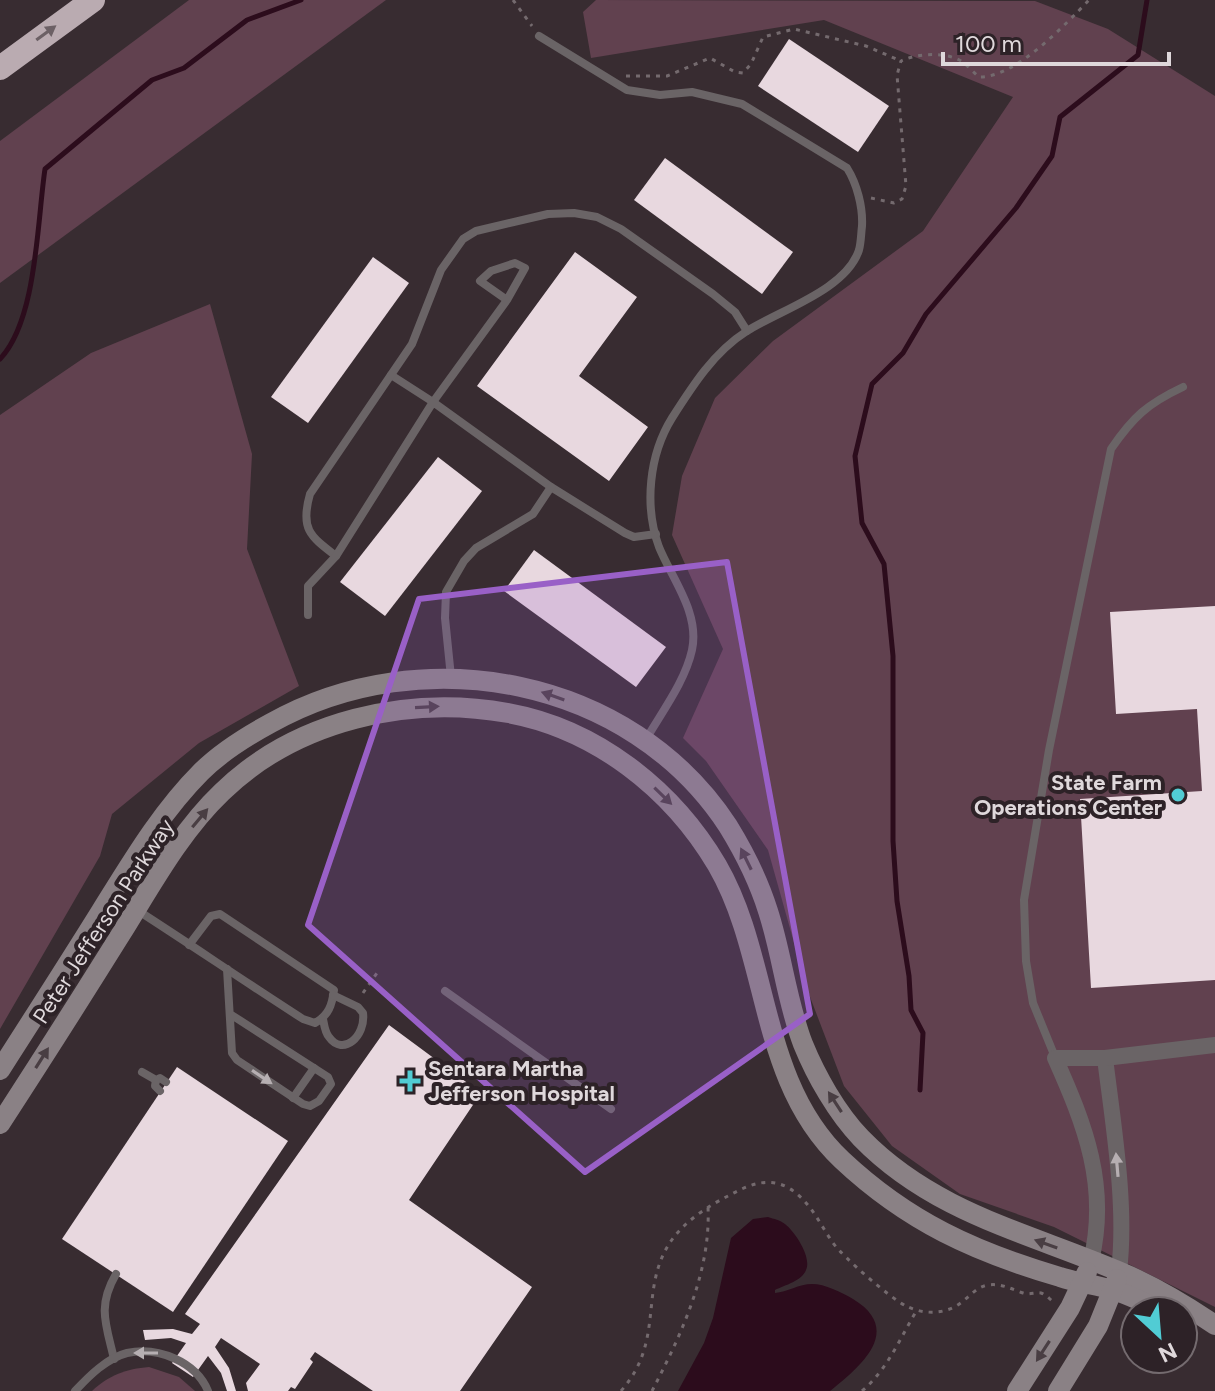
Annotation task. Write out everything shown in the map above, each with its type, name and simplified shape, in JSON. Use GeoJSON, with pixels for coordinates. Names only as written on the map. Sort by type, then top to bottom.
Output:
{"type":"FeatureCollection","features":[{"type":"Feature","properties":{"kind":"highway"},"geometry":{"type":"LineString","coordinates":[[0,68],[93,0]]}},
{"type":"Feature","properties":{"kind":"street","name":"Peter Jefferson Parkway"},"geometry":{"type":"LineString","coordinates":[[0,1070],[157,824],[202,770],[249,735],[299,707],[346,690],[398,681],[482,679],[529,688],[582,706],[644,742],[697,788],[725,822],[746,857],[767,908],[803,1044],[833,1102],[860,1137],[925,1191],[954,1207],[1091,1261],[1117,1281]]}},
{"type":"Feature","properties":{"kind":"street","name":"Peter Jefferson Parkway"},"geometry":{"type":"LineString","coordinates":[[0,1124],[180,841],[222,791],[265,760],[311,734],[354,718],[428,707],[479,708],[521,716],[570,732],[615,757],[649,782],[676,808],[701,839],[720,871],[740,917],[776,1051],[809,1118],[839,1157],[914,1218],[944,1234],[1017,1263],[1083,1283],[1117,1281]]}},
{"type":"Feature","properties":{"kind":"street"},"geometry":{"type":"LineString","coordinates":[[1017,1391],[1083,1283],[1091,1261],[1097,1217],[1093,1153],[1055,1058],[1105,1058],[1215,1045]]}},
{"type":"Feature","properties":{"kind":"street"},"geometry":{"type":"LineString","coordinates":[[1058,1391],[1098,1326],[1117,1281],[1121,1246],[1105,1058]]}},
{"type":"Feature","properties":{"kind":"street"},"geometry":{"type":"LineString","coordinates":[[1117,1281],[1138,1295]]}},
{"type":"Feature","properties":{"kind":"street"},"geometry":{"type":"LineString","coordinates":[[1117,1281],[1192,1310],[1215,1325]]}},
{"type":"Feature","properties":{"kind":"lane"},"geometry":{"type":"LineString","coordinates":[[539,36],[627,90],[660,95],[692,92],[742,104],[847,168],[853,178],[863,215],[859,251],[846,271],[832,284],[747,331],[701,373],[669,423],[656,453],[651,517],[694,628],[692,649],[683,675],[644,742]]}},
{"type":"Feature","properties":{"kind":"lane"},"geometry":{"type":"LineString","coordinates":[[336,556],[311,538],[306,509],[310,494],[412,344],[441,270],[463,239],[476,231],[548,214],[574,213],[597,217],[621,229],[713,294],[735,312],[747,331]]}},
{"type":"Feature","properties":{"kind":"lane"},"geometry":{"type":"LineString","coordinates":[[308,615],[308,586],[336,556],[433,402],[507,300],[525,268],[515,263],[491,271],[480,281],[507,300]]}},
{"type":"Feature","properties":{"kind":"lane"},"geometry":{"type":"LineString","coordinates":[[391,375],[551,487],[634,537],[656,534]]}},
{"type":"Feature","properties":{"kind":"lane"},"geometry":{"type":"LineString","coordinates":[[1055,1058],[1033,1003],[1026,961],[1024,900],[1049,750],[1111,449],[1132,418],[1183,387]]}},
{"type":"Feature","properties":{"kind":"lane"},"geometry":{"type":"LineString","coordinates":[[451,678],[445,618],[446,592],[464,561],[476,548],[533,514],[551,487]]}},
{"type":"Feature","properties":{"kind":"lane"},"geometry":{"type":"LineString","coordinates":[[112,894],[136,909],[189,945],[303,1019],[315,1023],[323,1019],[331,1008],[334,990],[220,914],[211,916],[189,945]]}},
{"type":"Feature","properties":{"kind":"lane"},"geometry":{"type":"LineString","coordinates":[[227,969],[229,1044],[237,1060],[293,1098],[310,1106],[319,1101],[331,1084],[328,1077],[230,1014]]}},
{"type":"Feature","properties":{"kind":"lane"},"geometry":{"type":"LineString","coordinates":[[445,991],[611,1109]]}},
{"type":"Feature","properties":{"kind":"lane"},"geometry":{"type":"LineString","coordinates":[[323,1019],[328,1037],[335,1042],[351,1042],[362,1031],[363,1013],[358,1007],[333,995]]}},
{"type":"Feature","properties":{"kind":"lane"},"geometry":{"type":"LineString","coordinates":[[293,1098],[314,1068]]}},
{"type":"Feature","properties":{"kind":"lane"},"geometry":{"type":"LineString","coordinates":[[142,1072],[166,1082]]}},
{"type":"Feature","properties":{"kind":"lane"},"geometry":{"type":"LineString","coordinates":[[156,1080],[155,1086],[160,1091]]}},
{"type":"Feature","properties":{"kind":"lane"},"geometry":{"type":"LineString","coordinates":[[114,1359],[106,1325],[104,1295],[116,1274]]}},
{"type":"Feature","properties":{"kind":"lane"},"geometry":{"type":"LineString","coordinates":[[75,1391],[90,1375],[128,1353],[161,1353],[188,1365],[208,1391]]}},
{"type":"Feature","properties":{"kind":"path"},"geometry":{"type":"LineString","coordinates":[[513,0],[539,36]]}},
{"type":"Feature","properties":{"kind":"path"},"geometry":{"type":"LineString","coordinates":[[618,76],[667,76],[710,58],[735,72],[743,73],[751,64],[763,37],[794,29],[866,46],[901,61],[916,54],[950,58],[964,62],[979,77],[990,77],[1005,72],[1021,60],[1089,0]]}},
{"type":"Feature","properties":{"kind":"path"},"geometry":{"type":"LineString","coordinates":[[858,198],[869,197],[894,203],[902,199],[906,167],[897,75],[901,61]]}},
{"type":"Feature","properties":{"kind":"path"},"geometry":{"type":"LineString","coordinates":[[363,993],[379,970]]}},
{"type":"Feature","properties":{"kind":"path"},"geometry":{"type":"LineString","coordinates":[[621,1391],[645,1354],[658,1268],[669,1243],[708,1207],[745,1187],[769,1181],[788,1188],[806,1203],[843,1256],[895,1301],[917,1310],[942,1312],[953,1309],[976,1290],[987,1285],[1001,1285],[1028,1294],[1043,1293],[1056,1303]]}},
{"type":"Feature","properties":{"kind":"path"},"geometry":{"type":"LineString","coordinates":[[652,1391],[686,1320],[705,1251],[709,1228],[708,1207]]}},
{"type":"Feature","properties":{"kind":"path"},"geometry":{"type":"LineString","coordinates":[[862,1391],[888,1362],[917,1310]]}},
{"type":"Feature","properties":{"kind":"highlighted area"},"geometry":{"type":"Polygon","coordinates":[[[727,562],[810,1014],[585,1172],[308,925],[419,599],[727,562]]]}},
{"type":"Feature","properties":{"kind":"shaded area"},"geometry":{"type":"Polygon","coordinates":[[[189,0],[386,0],[0,283],[0,141],[189,0]]]}},
{"type":"Feature","properties":{"kind":"shaded area"},"geometry":{"type":"Polygon","coordinates":[[[596,0],[1035,1],[1108,29],[1215,96],[1215,1307],[1199,1299],[1199,1295],[1191,1295],[1054,1227],[960,1194],[892,1146],[844,1086],[807,989],[768,850],[706,761],[683,738],[723,649],[672,535],[682,476],[715,398],[773,341],[923,231],[1013,97],[824,20],[591,58],[583,12],[596,0]]]}},
{"type":"Feature","properties":{"kind":"shaded area"},"geometry":{"type":"Polygon","coordinates":[[[210,304],[252,454],[247,549],[299,686],[199,743],[112,814],[100,856],[0,1029],[0,415],[91,353],[210,304]]]}},
{"type":"Feature","properties":{"kind":"shaded area"},"geometry":{"type":"Polygon","coordinates":[[[768,1217],[783,1223],[793,1233],[807,1258],[806,1270],[801,1277],[775,1290],[775,1293],[812,1284],[848,1296],[868,1311],[875,1323],[876,1335],[872,1347],[854,1370],[830,1391],[678,1391],[704,1343],[713,1318],[731,1238],[753,1219],[768,1217]]]}},
{"type":"Feature","properties":{"kind":"shaded area"},"geometry":{"type":"Polygon","coordinates":[[[149,1367],[179,1377],[195,1391],[92,1391],[118,1374],[149,1367]]]}},
{"type":"Feature","properties":{"kind":"building"},"geometry":{"type":"Polygon","coordinates":[[[789,39],[889,106],[858,152],[758,86],[789,39]]]}},
{"type":"Feature","properties":{"kind":"building"},"geometry":{"type":"Polygon","coordinates":[[[665,158],[793,252],[762,294],[634,200],[665,158]]]}},
{"type":"Feature","properties":{"kind":"building"},"geometry":{"type":"Polygon","coordinates":[[[575,252],[637,297],[579,376],[648,427],[609,481],[477,386],[575,252]]]}},
{"type":"Feature","properties":{"kind":"building"},"geometry":{"type":"Polygon","coordinates":[[[373,257],[409,283],[308,423],[271,397],[373,257]]]}},
{"type":"Feature","properties":{"kind":"building"},"geometry":{"type":"Polygon","coordinates":[[[438,457],[482,491],[385,616],[340,582],[438,457]]]}},
{"type":"Feature","properties":{"kind":"building"},"geometry":{"type":"Polygon","coordinates":[[[534,550],[666,647],[636,687],[504,591],[534,550]]]}},
{"type":"Feature","properties":{"kind":"building","name":"State Farm Operations Center"},"geometry":{"type":"Polygon","coordinates":[[[1215,606],[1215,980],[1091,988],[1080,799],[1202,791],[1197,709],[1116,714],[1110,612],[1215,606]]]}},
{"type":"Feature","properties":{"kind":"building"},"geometry":{"type":"Polygon","coordinates":[[[389,1025],[481,1093],[409,1200],[532,1287],[460,1391],[373,1391],[315,1352],[310,1359],[313,1362],[295,1389],[248,1391],[246,1383],[260,1364],[221,1338],[215,1347],[229,1368],[236,1391],[227,1391],[221,1373],[208,1356],[193,1377],[172,1363],[186,1343],[171,1338],[145,1340],[143,1330],[173,1329],[192,1334],[200,1324],[185,1314],[389,1025]]]}},
{"type":"Feature","properties":{"kind":"building"},"geometry":{"type":"Polygon","coordinates":[[[177,1067],[288,1141],[173,1312],[62,1239],[177,1067]]]}},
{"type":"Feature","properties":{"kind":"waterway"},"geometry":{"type":"LineString","coordinates":[[0,359],[22,320],[28,296],[45,169],[152,80],[184,68],[247,20],[301,0]]}},
{"type":"Feature","properties":{"kind":"waterway"},"geometry":{"type":"LineString","coordinates":[[920,1090],[923,1033],[911,1010],[897,901],[893,841],[893,656],[884,564],[862,523],[855,456],[872,384],[903,353],[926,314],[1016,208],[1052,156],[1060,117],[1138,55],[1147,0]]}},
{"type":"Feature","properties":{"kind":"place","name":"State Farm Operations Center"},"geometry":{"type":"Point","coordinates":[1178,795]}},
{"type":"Feature","properties":{"kind":"place","name":"Sentara Martha Jefferson Hospital"},"geometry":{"type":"Point","coordinates":[410,1081]}}]}
